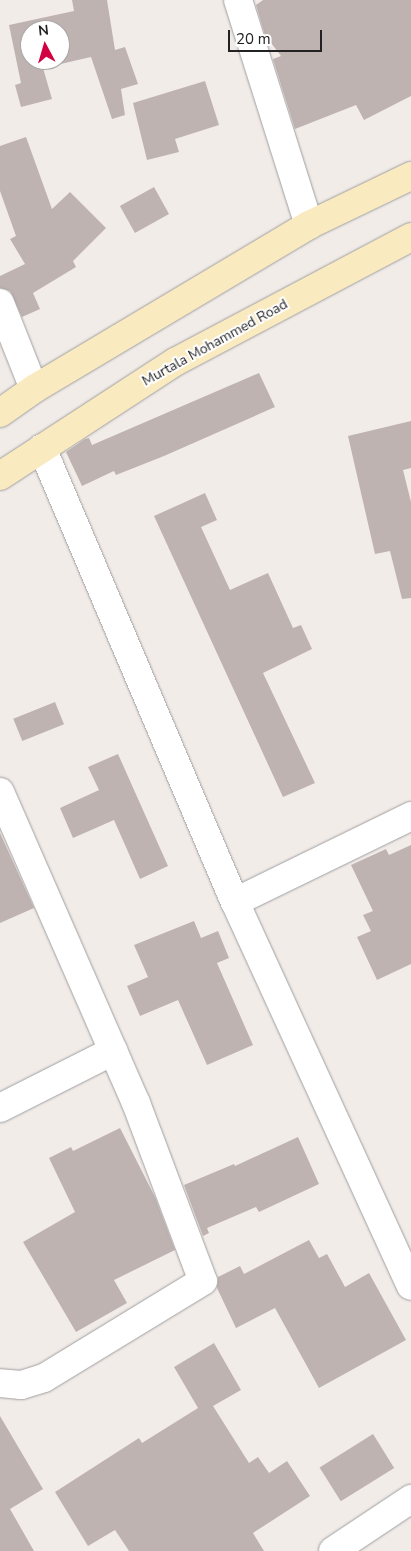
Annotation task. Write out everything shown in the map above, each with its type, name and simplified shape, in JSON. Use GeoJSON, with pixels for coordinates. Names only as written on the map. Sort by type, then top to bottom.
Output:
{"type":"FeatureCollection","features":[{"type":"Feature","properties":{"kind":"main road"},"geometry":{"type":"LineString","coordinates":[[0,413],[34,389],[309,225],[411,176]]}},
{"type":"Feature","properties":{"kind":"main road","name":"Murtala Mohammed Road"},"geometry":{"type":"LineString","coordinates":[[0,476],[175,362],[411,237]]}},
{"type":"Feature","properties":{"kind":"street"},"geometry":{"type":"LineString","coordinates":[[238,0],[309,225]]}},
{"type":"Feature","properties":{"kind":"street"},"geometry":{"type":"LineString","coordinates":[[0,302],[34,389]]}},
{"type":"Feature","properties":{"kind":"street"},"geometry":{"type":"LineString","coordinates":[[42,448],[235,902],[411,1286]]}},
{"type":"Feature","properties":{"kind":"street"},"geometry":{"type":"LineString","coordinates":[[0,792],[113,1050],[203,1281],[44,1378],[21,1385],[0,1383]]}},
{"type":"Feature","properties":{"kind":"street"},"geometry":{"type":"LineString","coordinates":[[235,902],[411,816]]}},
{"type":"Feature","properties":{"kind":"street"},"geometry":{"type":"LineString","coordinates":[[0,1108],[113,1050]]}},
{"type":"Feature","properties":{"kind":"street"},"geometry":{"type":"LineString","coordinates":[[333,1551],[411,1499]]}},
{"type":"Feature","properties":{"kind":"building"},"geometry":{"type":"Polygon","coordinates":[[[72,0],[107,0],[115,50],[125,47],[138,84],[121,89],[125,115],[112,119],[91,57],[70,62],[70,20],[32,20],[74,11],[72,0]]]}},
{"type":"Feature","properties":{"kind":"building"},"geometry":{"type":"Polygon","coordinates":[[[263,0],[411,0],[411,96],[364,120],[356,105],[295,129],[273,59],[281,56],[265,35],[256,5],[263,0]]]}},
{"type":"Feature","properties":{"kind":"building"},"geometry":{"type":"Polygon","coordinates":[[[20,23],[20,70],[44,70],[52,99],[21,107],[15,85],[21,83],[9,25],[20,23]]]}},
{"type":"Feature","properties":{"kind":"building"},"geometry":{"type":"Polygon","coordinates":[[[205,81],[219,125],[175,139],[179,152],[147,160],[133,103],[205,81]]]}},
{"type":"Feature","properties":{"kind":"building"},"geometry":{"type":"Polygon","coordinates":[[[26,137],[52,209],[70,192],[106,228],[73,261],[76,267],[33,293],[40,309],[22,317],[10,291],[0,288],[0,276],[25,264],[10,239],[16,236],[0,191],[0,146],[26,137]]]}},
{"type":"Feature","properties":{"kind":"building"},"geometry":{"type":"Polygon","coordinates":[[[154,187],[169,214],[135,233],[120,206],[154,187]]]}},
{"type":"Feature","properties":{"kind":"building"},"geometry":{"type":"Polygon","coordinates":[[[259,373],[275,407],[164,456],[116,475],[114,471],[82,486],[66,452],[85,439],[89,438],[92,445],[259,373]]]}},
{"type":"Feature","properties":{"kind":"building"},"geometry":{"type":"Polygon","coordinates":[[[411,421],[411,468],[403,470],[411,502],[411,598],[402,599],[390,551],[375,554],[348,436],[411,421]]]}},
{"type":"Feature","properties":{"kind":"building"},"geometry":{"type":"Polygon","coordinates":[[[205,493],[217,520],[201,527],[230,590],[268,573],[293,628],[301,625],[312,649],[263,673],[315,783],[283,797],[154,516],[205,493]]]}},
{"type":"Feature","properties":{"kind":"building"},"geometry":{"type":"Polygon","coordinates":[[[55,702],[64,724],[22,741],[13,719],[55,702]]]}},
{"type":"Feature","properties":{"kind":"building"},"geometry":{"type":"Polygon","coordinates":[[[118,754],[168,866],[140,879],[114,820],[73,838],[60,808],[99,790],[88,767],[118,754]]]}},
{"type":"Feature","properties":{"kind":"building"},"geometry":{"type":"Polygon","coordinates":[[[0,833],[34,908],[0,923],[0,833]]]}},
{"type":"Feature","properties":{"kind":"building"},"geometry":{"type":"Polygon","coordinates":[[[411,845],[411,964],[377,980],[357,937],[371,931],[363,915],[373,911],[351,865],[386,849],[389,855],[411,845]]]}},
{"type":"Feature","properties":{"kind":"building"},"geometry":{"type":"Polygon","coordinates":[[[194,921],[201,938],[218,931],[229,958],[217,963],[253,1045],[207,1065],[178,1000],[140,1016],[127,986],[148,977],[134,945],[194,921]]]}},
{"type":"Feature","properties":{"kind":"building"},"geometry":{"type":"Polygon","coordinates":[[[120,1128],[155,1197],[175,1250],[114,1280],[127,1303],[76,1332],[23,1242],[75,1212],[49,1158],[71,1147],[73,1151],[120,1128]]]}},
{"type":"Feature","properties":{"kind":"building"},"geometry":{"type":"Polygon","coordinates":[[[298,1137],[319,1184],[259,1212],[256,1207],[207,1228],[209,1233],[203,1236],[184,1185],[234,1164],[235,1166],[298,1137]]]}},
{"type":"Feature","properties":{"kind":"building"},"geometry":{"type":"Polygon","coordinates":[[[309,1240],[319,1258],[327,1254],[345,1287],[369,1273],[406,1340],[319,1388],[275,1308],[236,1328],[217,1288],[218,1277],[240,1266],[244,1274],[309,1240]]]}},
{"type":"Feature","properties":{"kind":"building"},"geometry":{"type":"Polygon","coordinates":[[[214,1343],[241,1390],[213,1406],[249,1463],[258,1457],[269,1473],[287,1461],[310,1496],[253,1533],[264,1551],[129,1551],[115,1530],[88,1546],[55,1492],[139,1438],[142,1443],[198,1408],[174,1367],[214,1343]]]}},
{"type":"Feature","properties":{"kind":"building"},"geometry":{"type":"Polygon","coordinates":[[[0,1416],[43,1489],[10,1509],[34,1551],[0,1551],[0,1416]]]}},
{"type":"Feature","properties":{"kind":"building"},"geometry":{"type":"Polygon","coordinates":[[[373,1434],[394,1468],[341,1501],[320,1467],[373,1434]]]}}]}
